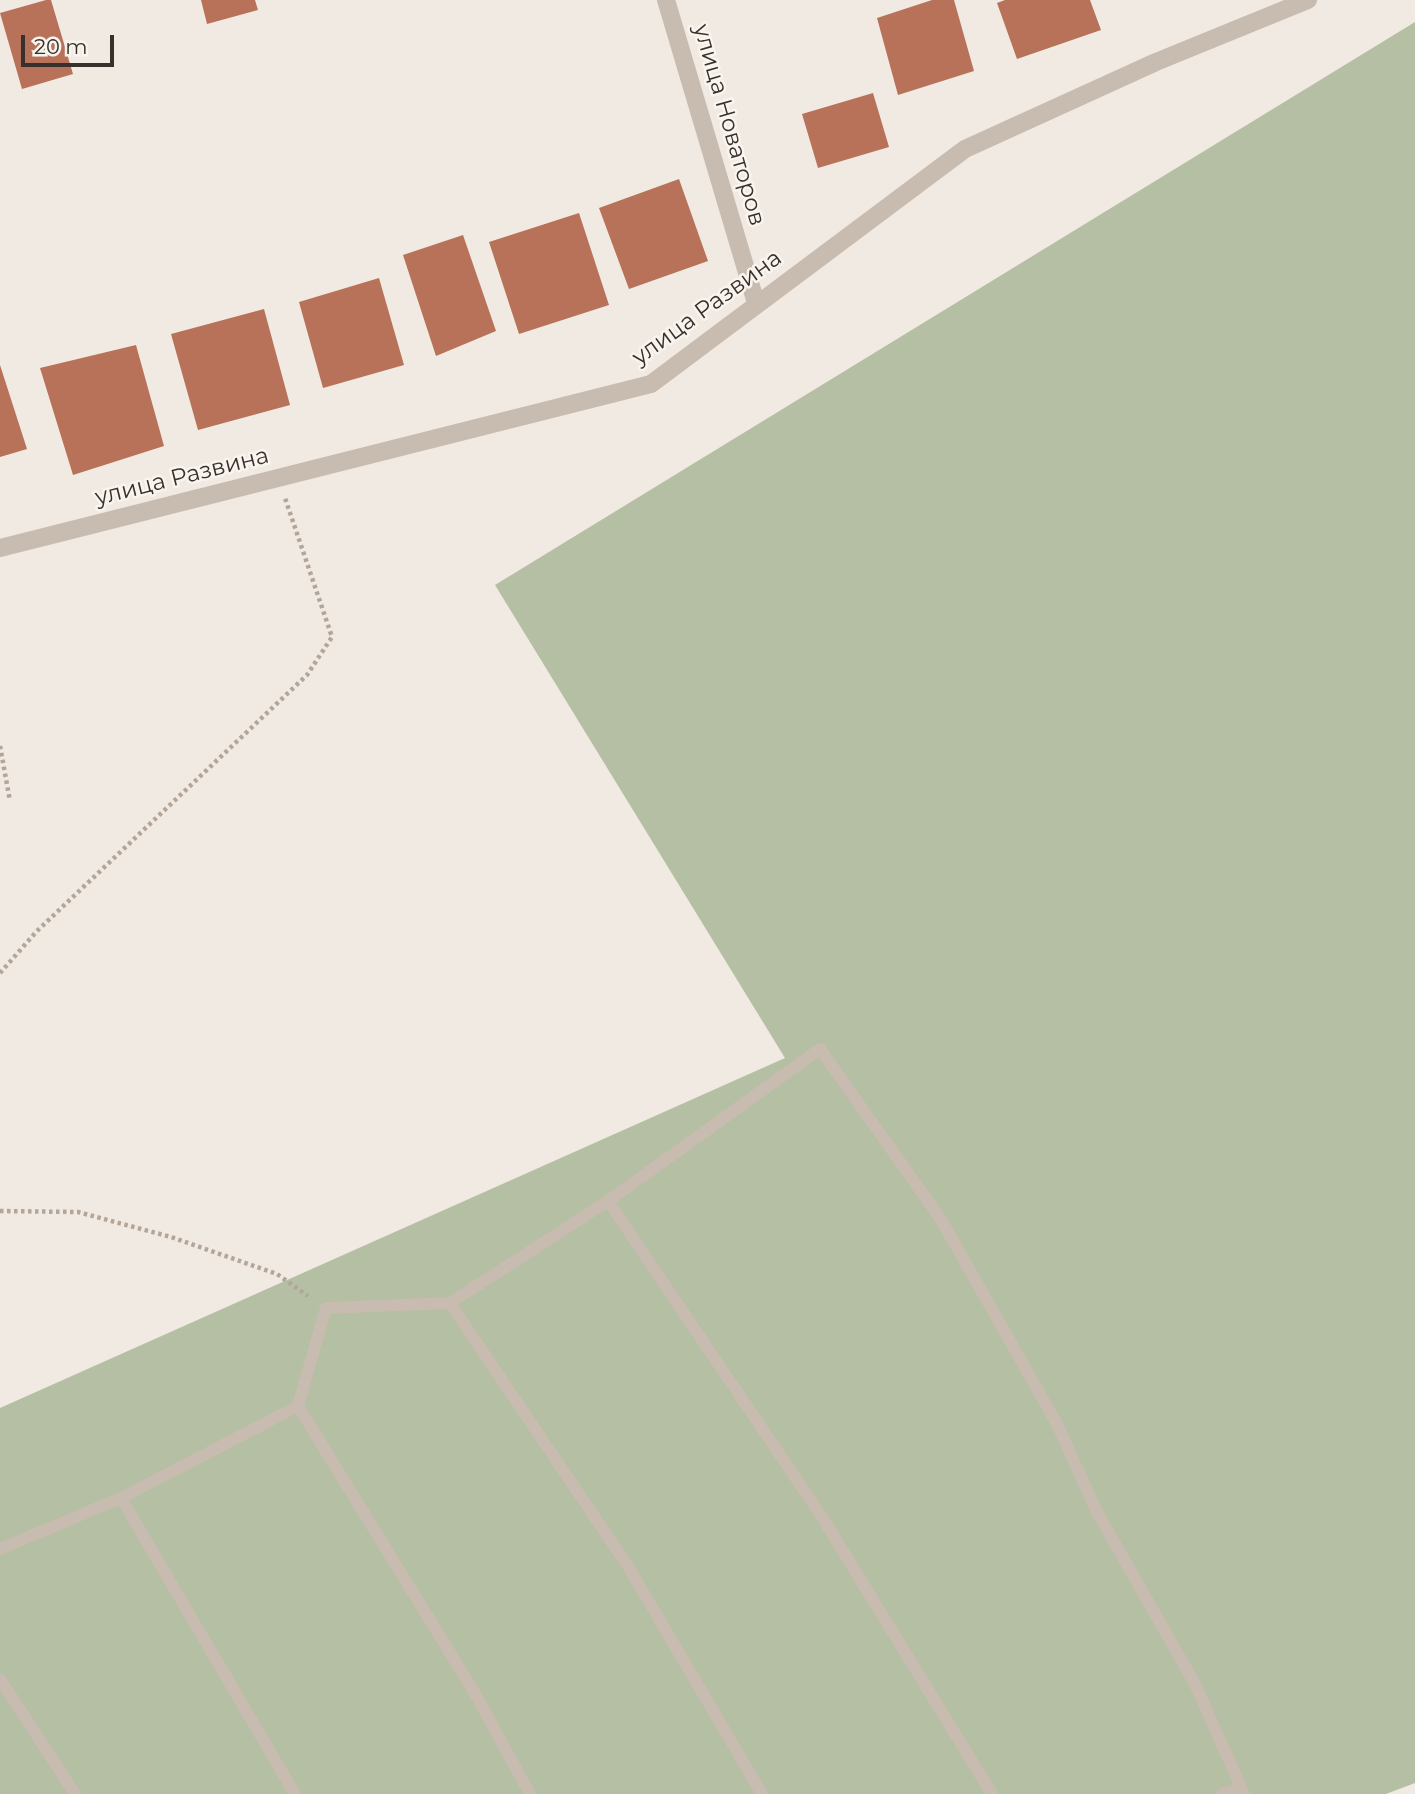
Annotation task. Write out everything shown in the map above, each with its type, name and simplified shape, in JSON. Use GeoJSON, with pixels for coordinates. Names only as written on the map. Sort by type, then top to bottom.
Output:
{"type":"FeatureCollection","features":[{"type":"Feature","properties":{"kind":"street","name":"улица Новаторов"},"geometry":{"type":"LineString","coordinates":[[666,0],[756,303]]}},
{"type":"Feature","properties":{"kind":"street","name":"улица Развина"},"geometry":{"type":"LineString","coordinates":[[0,548],[651,384],[965,149],[1156,62],[1308,0]]}},
{"type":"Feature","properties":{"kind":"lane"},"geometry":{"type":"LineString","coordinates":[[0,1549],[121,1498],[298,1406],[326,1308],[450,1303],[608,1201],[820,1049],[940,1218],[1057,1424],[1096,1510],[1195,1684],[1242,1791],[1222,1794]]}},
{"type":"Feature","properties":{"kind":"lane"},"geometry":{"type":"LineString","coordinates":[[608,1201],[822,1517],[992,1794]]}},
{"type":"Feature","properties":{"kind":"lane"},"geometry":{"type":"LineString","coordinates":[[450,1303],[629,1569],[762,1794]]}},
{"type":"Feature","properties":{"kind":"lane"},"geometry":{"type":"LineString","coordinates":[[298,1406],[476,1695],[530,1794]]}},
{"type":"Feature","properties":{"kind":"lane"},"geometry":{"type":"LineString","coordinates":[[121,1498],[295,1794]]}},
{"type":"Feature","properties":{"kind":"lane"},"geometry":{"type":"LineString","coordinates":[[0,1679],[75,1794]]}},
{"type":"Feature","properties":{"kind":"path"},"geometry":{"type":"LineString","coordinates":[[0,973],[37,931],[307,675],[332,637],[287,511],[281,477]]}},
{"type":"Feature","properties":{"kind":"path"},"geometry":{"type":"LineString","coordinates":[[0,746],[10,802]]}},
{"type":"Feature","properties":{"kind":"path"},"geometry":{"type":"LineString","coordinates":[[0,1211],[78,1212],[170,1237],[277,1274],[326,1308]]}},
{"type":"Feature","properties":{"kind":"green space"},"geometry":{"type":"Polygon","coordinates":[[[1415,22],[1415,1783],[1386,1794],[0,1794],[0,1408],[785,1058],[495,585],[1415,22]]]}},
{"type":"Feature","properties":{"kind":"building"},"geometry":{"type":"Polygon","coordinates":[[[51,0],[73,74],[22,89],[0,13],[51,0]]]}},
{"type":"Feature","properties":{"kind":"building"},"geometry":{"type":"Polygon","coordinates":[[[201,0],[255,0],[258,10],[207,24],[201,0]]]}},
{"type":"Feature","properties":{"kind":"building"},"geometry":{"type":"Polygon","coordinates":[[[932,0],[954,0],[974,71],[898,95],[877,18],[932,0]]]}},
{"type":"Feature","properties":{"kind":"building"},"geometry":{"type":"Polygon","coordinates":[[[1005,0],[1090,0],[1101,30],[1017,59],[997,3],[1005,0]]]}},
{"type":"Feature","properties":{"kind":"building"},"geometry":{"type":"Polygon","coordinates":[[[873,93],[889,147],[818,168],[802,114],[873,93]]]}},
{"type":"Feature","properties":{"kind":"building"},"geometry":{"type":"Polygon","coordinates":[[[679,179],[708,261],[629,289],[599,208],[679,179]]]}},
{"type":"Feature","properties":{"kind":"building"},"geometry":{"type":"Polygon","coordinates":[[[579,213],[609,305],[519,334],[489,242],[579,213]]]}},
{"type":"Feature","properties":{"kind":"building"},"geometry":{"type":"Polygon","coordinates":[[[463,235],[496,331],[436,356],[403,255],[463,235]]]}},
{"type":"Feature","properties":{"kind":"building"},"geometry":{"type":"Polygon","coordinates":[[[379,278],[404,365],[323,388],[299,302],[379,278]]]}},
{"type":"Feature","properties":{"kind":"building"},"geometry":{"type":"Polygon","coordinates":[[[264,309],[290,405],[198,430],[171,334],[264,309]]]}},
{"type":"Feature","properties":{"kind":"building"},"geometry":{"type":"Polygon","coordinates":[[[136,345],[164,446],[73,475],[40,368],[136,345]]]}},
{"type":"Feature","properties":{"kind":"building"},"geometry":{"type":"Polygon","coordinates":[[[0,365],[27,449],[0,457],[0,365]]]}}]}
